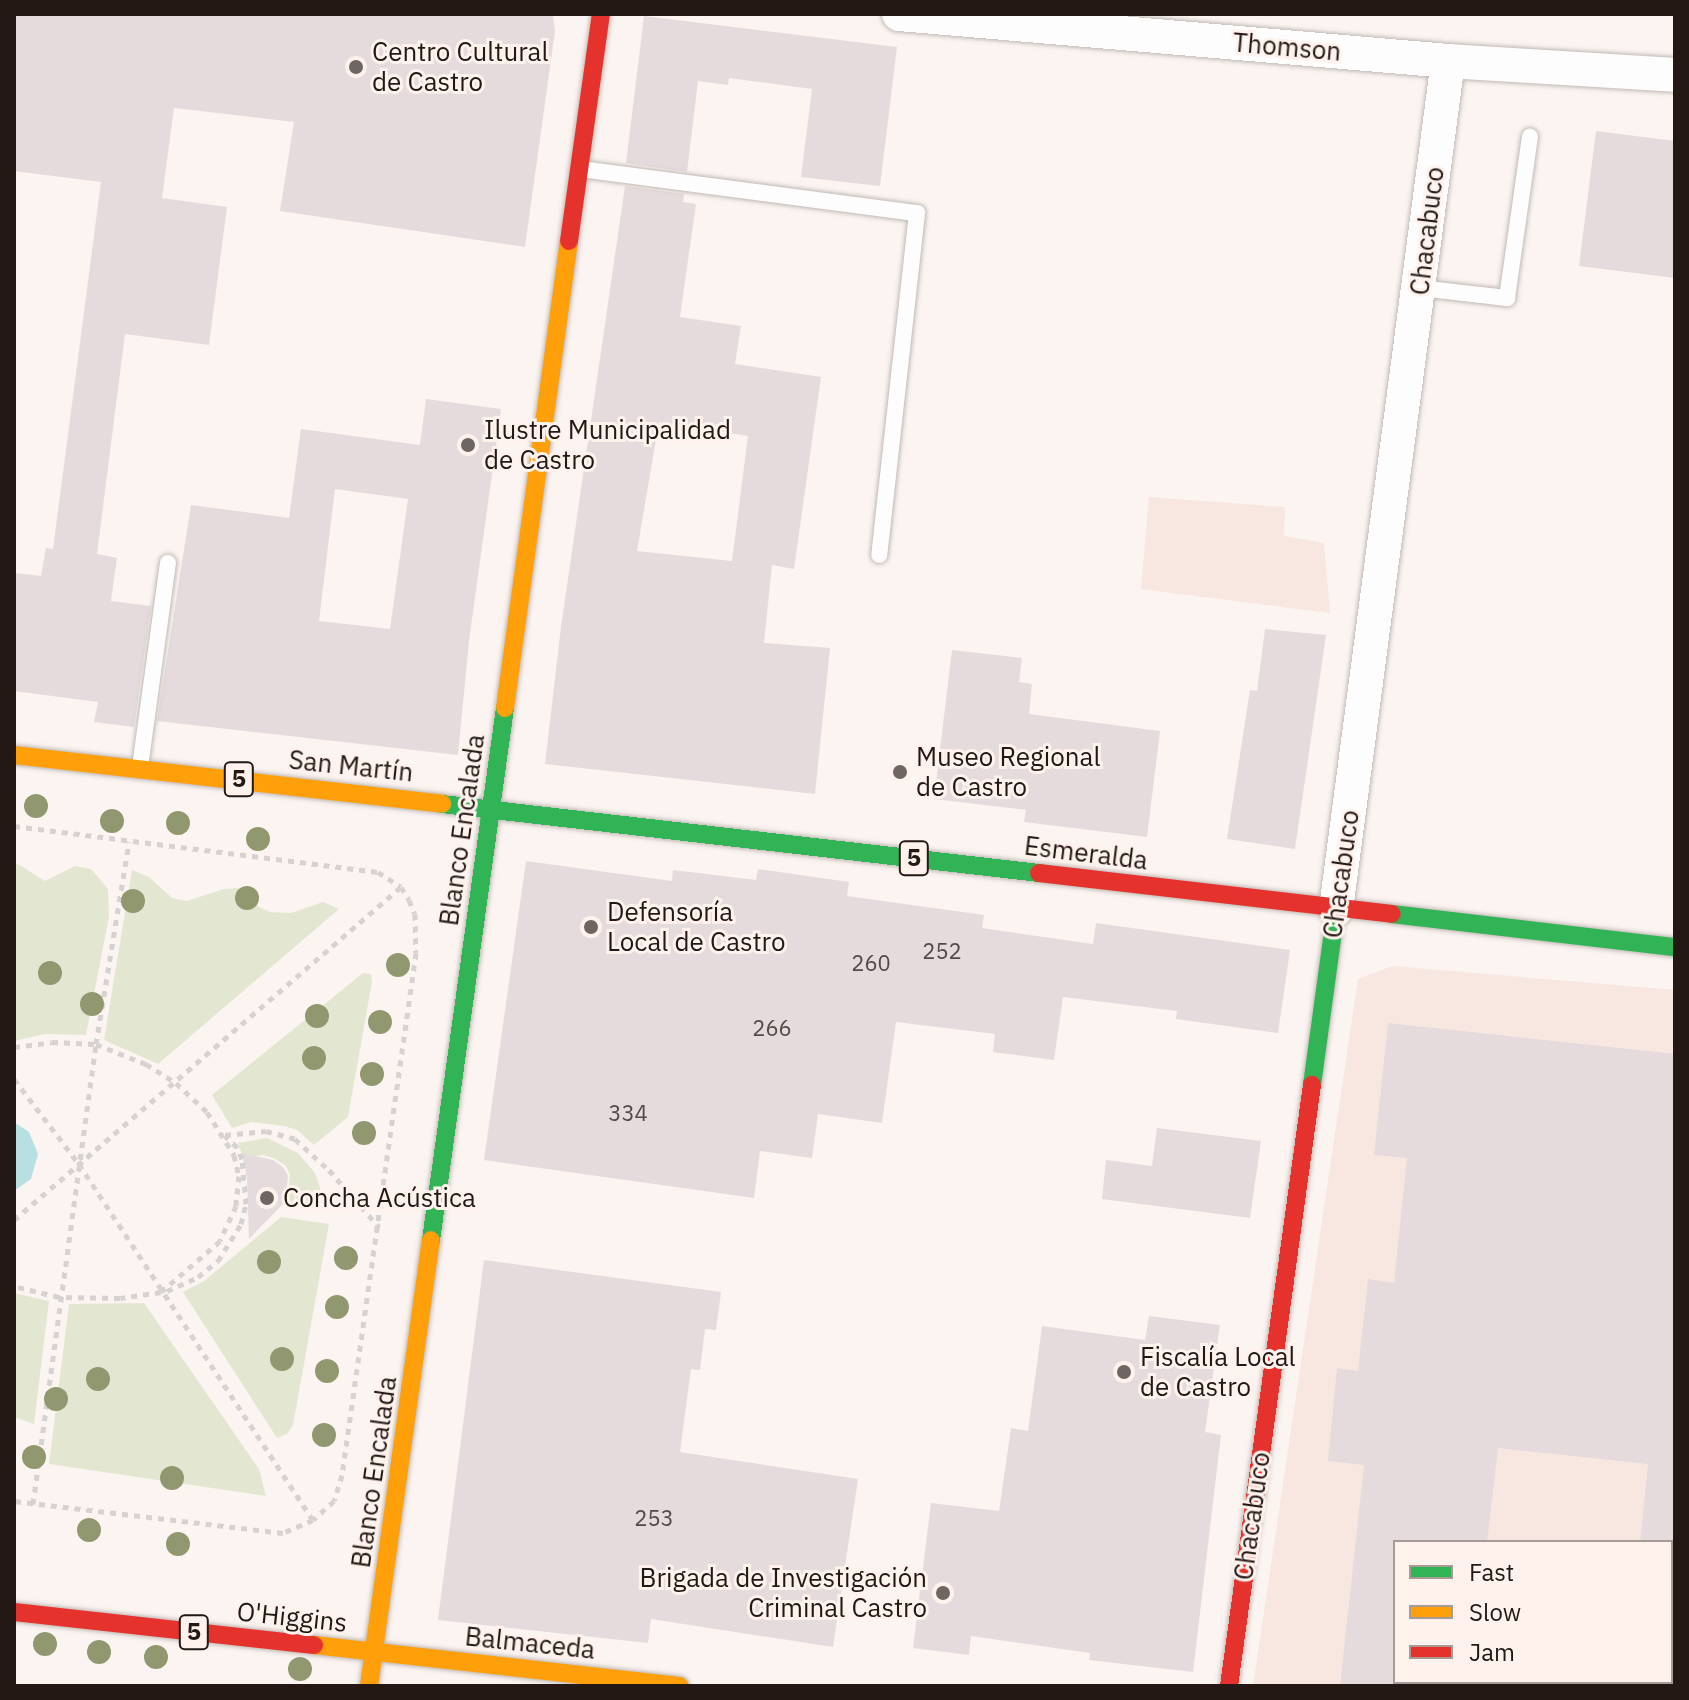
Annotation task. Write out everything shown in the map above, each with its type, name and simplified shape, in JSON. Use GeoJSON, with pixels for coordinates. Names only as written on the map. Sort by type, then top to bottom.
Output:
{"type":"FeatureCollection","features":[{"type":"Feature","properties":{"kind":"main road","name":"Blanco Encalada"},"geometry":{"type":"LineString","coordinates":[[369,1686],[601,14]]}},
{"type":"Feature","properties":{"kind":"main road","name":"San Martín"},"geometry":{"type":"LineString","coordinates":[[14,755],[492,807]]}},
{"type":"Feature","properties":{"kind":"main road","name":"Esmeralda"},"geometry":{"type":"LineString","coordinates":[[492,807],[1675,947]]}},
{"type":"Feature","properties":{"kind":"main road","name":"Chacabuco"},"geometry":{"type":"LineString","coordinates":[[1229,1686],[1336,909]]}},
{"type":"Feature","properties":{"kind":"main road","name":"O'Higgins"},"geometry":{"type":"LineString","coordinates":[[14,1612],[374,1652]]}},
{"type":"Feature","properties":{"kind":"main road","name":"Balmaceda"},"geometry":{"type":"LineString","coordinates":[[374,1652],[680,1686]]}},
{"type":"Feature","properties":{"kind":"street","name":"Thomson"},"geometry":{"type":"LineString","coordinates":[[899,14],[1448,61],[1675,75]]}},
{"type":"Feature","properties":{"kind":"street","name":"Chacabuco"},"geometry":{"type":"LineString","coordinates":[[1336,909],[1448,61]]}},
{"type":"Feature","properties":{"kind":"lane"},"geometry":{"type":"LineString","coordinates":[[1420,288],[1507,298],[1530,137]]}},
{"type":"Feature","properties":{"kind":"lane"},"geometry":{"type":"LineString","coordinates":[[579,169],[917,213],[879,555]]}},
{"type":"Feature","properties":{"kind":"lane"},"geometry":{"type":"LineString","coordinates":[[140,768],[168,563]]}},
{"type":"Feature","properties":{"kind":"path"},"geometry":{"type":"LineString","coordinates":[[14,826],[367,869],[389,876],[401,887],[415,914],[416,953],[340,1489],[326,1512],[299,1529],[269,1532],[14,1501]]}},
{"type":"Feature","properties":{"kind":"path"},"geometry":{"type":"LineString","coordinates":[[33,1504],[59,1297],[129,842]]}},
{"type":"Feature","properties":{"kind":"path"},"geometry":{"type":"LineString","coordinates":[[14,1220],[401,887]]}},
{"type":"Feature","properties":{"kind":"path"},"geometry":{"type":"LineString","coordinates":[[14,1047],[52,1042],[96,1044],[146,1064],[176,1083],[207,1112],[224,1136],[234,1155],[239,1176],[236,1206],[229,1225],[207,1255],[161,1292]]}},
{"type":"Feature","properties":{"kind":"path"},"geometry":{"type":"LineString","coordinates":[[14,1079],[79,1164],[313,1520]]}},
{"type":"Feature","properties":{"kind":"path"},"geometry":{"type":"LineString","coordinates":[[224,1136],[266,1131],[295,1139],[329,1170],[379,1228]]}},
{"type":"Feature","properties":{"kind":"path"},"geometry":{"type":"LineString","coordinates":[[14,1286],[59,1297],[120,1298],[161,1292],[198,1277],[218,1261],[241,1224],[246,1204],[242,1159],[232,1140],[224,1136]]}},
{"type":"Feature","properties":{"kind":"shaded area"},"geometry":{"type":"Polygon","coordinates":[[[1149,497],[1285,507],[1284,536],[1324,543],[1330,613],[1141,589],[1149,497]]]}},
{"type":"Feature","properties":{"kind":"shaded area"},"geometry":{"type":"Polygon","coordinates":[[[1392,966],[1675,990],[1675,1686],[1253,1686],[1358,979],[1392,966]]]}},
{"type":"Feature","properties":{"kind":"green space"},"geometry":{"type":"Polygon","coordinates":[[[18,864],[45,881],[75,866],[91,869],[108,889],[109,917],[86,1035],[45,1034],[14,1041],[14,865],[18,864]]]}},
{"type":"Feature","properties":{"kind":"green space"},"geometry":{"type":"Polygon","coordinates":[[[132,870],[149,877],[172,898],[187,901],[224,889],[239,888],[259,907],[270,912],[291,913],[323,902],[339,909],[158,1064],[104,1040],[132,870]]]}},
{"type":"Feature","properties":{"kind":"green space"},"geometry":{"type":"Polygon","coordinates":[[[363,973],[371,974],[372,982],[348,1117],[314,1145],[297,1130],[284,1126],[251,1122],[232,1128],[212,1095],[363,973]]]}},
{"type":"Feature","properties":{"kind":"green space"},"geometry":{"type":"Polygon","coordinates":[[[267,1138],[298,1153],[315,1173],[321,1191],[319,1206],[288,1202],[290,1175],[286,1166],[274,1158],[262,1155],[244,1159],[238,1143],[267,1138]]]}},
{"type":"Feature","properties":{"kind":"green space"},"geometry":{"type":"Polygon","coordinates":[[[281,1217],[329,1224],[293,1425],[287,1434],[277,1438],[183,1292],[204,1281],[281,1217]]]}},
{"type":"Feature","properties":{"kind":"green space"},"geometry":{"type":"Polygon","coordinates":[[[14,1293],[49,1301],[34,1424],[14,1417],[14,1293]]]}},
{"type":"Feature","properties":{"kind":"green space"},"geometry":{"type":"Polygon","coordinates":[[[144,1303],[259,1469],[266,1496],[49,1464],[69,1304],[144,1303]]]}},
{"type":"Feature","properties":{"kind":"water"},"geometry":{"type":"Polygon","coordinates":[[[14,1122],[29,1132],[38,1154],[31,1179],[14,1191],[14,1122]]]}},
{"type":"Feature","properties":{"kind":"building"},"geometry":{"type":"Polygon","coordinates":[[[14,14],[553,16],[555,31],[525,247],[280,211],[294,122],[174,108],[162,198],[227,207],[209,345],[125,334],[97,554],[117,558],[111,601],[151,606],[134,727],[94,722],[98,702],[14,691],[14,573],[41,576],[46,548],[53,549],[101,182],[14,171],[14,14]]]}},
{"type":"Feature","properties":{"kind":"building"},"geometry":{"type":"Polygon","coordinates":[[[644,16],[897,47],[880,186],[801,177],[812,89],[729,78],[728,85],[698,81],[687,172],[626,163],[644,16]]]}},
{"type":"Feature","properties":{"kind":"building"},"geometry":{"type":"Polygon","coordinates":[[[1596,131],[1675,141],[1675,278],[1579,266],[1596,131]]]}},
{"type":"Feature","properties":{"kind":"building"},"geometry":{"type":"Polygon","coordinates":[[[625,186],[684,194],[683,202],[696,204],[680,317],[741,326],[735,364],[821,377],[794,569],[772,565],[764,643],[830,648],[815,794],[545,764],[561,627],[625,186]],[[659,422],[637,551],[732,561],[748,436],[659,422]]]}},
{"type":"Feature","properties":{"kind":"building"},"geometry":{"type":"Polygon","coordinates":[[[426,399],[501,409],[469,641],[458,755],[157,721],[191,505],[289,518],[301,429],[420,445],[426,399]],[[335,489],[319,621],[390,629],[408,499],[335,489]]]}},
{"type":"Feature","properties":{"kind":"building"},"geometry":{"type":"Polygon","coordinates":[[[1265,629],[1326,635],[1295,849],[1227,839],[1250,690],[1257,691],[1265,629]]]}},
{"type":"Feature","properties":{"kind":"building"},"geometry":{"type":"Polygon","coordinates":[[[952,650],[1022,658],[1019,682],[1032,684],[1029,714],[1160,731],[1147,837],[1024,822],[1026,810],[934,799],[952,650]]]}},
{"type":"Feature","properties":{"kind":"building"},"geometry":{"type":"Polygon","coordinates":[[[526,861],[672,881],[673,870],[756,880],[758,869],[849,882],[847,896],[984,915],[982,928],[1093,944],[1096,923],[1290,950],[1278,1033],[1176,1019],[1177,1011],[1063,997],[1054,1060],[993,1052],[995,1034],[896,1022],[882,1123],[818,1114],[812,1158],[760,1151],[754,1198],[484,1160],[526,861]]]}},
{"type":"Feature","properties":{"kind":"building"},"geometry":{"type":"Polygon","coordinates":[[[1388,1023],[1675,1054],[1675,1542],[1640,1540],[1648,1464],[1498,1448],[1487,1540],[1393,1540],[1395,1686],[1340,1686],[1364,1465],[1328,1461],[1337,1368],[1358,1371],[1368,1279],[1394,1283],[1407,1158],[1374,1155],[1388,1023]]]}},
{"type":"Feature","properties":{"kind":"building"},"geometry":{"type":"Polygon","coordinates":[[[1157,1128],[1261,1141],[1250,1218],[1102,1199],[1106,1160],[1152,1166],[1157,1128]]]}},
{"type":"Feature","properties":{"kind":"building","name":"Concha Acústica"},"geometry":{"type":"Polygon","coordinates":[[[242,1153],[273,1160],[283,1167],[288,1176],[285,1202],[249,1239],[247,1178],[242,1153]]]}},
{"type":"Feature","properties":{"kind":"building"},"geometry":{"type":"Polygon","coordinates":[[[484,1260],[721,1292],[716,1330],[705,1329],[700,1370],[691,1369],[680,1452],[858,1479],[833,1647],[651,1619],[648,1643],[438,1620],[484,1260]]]}},
{"type":"Feature","properties":{"kind":"building"},"geometry":{"type":"Polygon","coordinates":[[[1149,1316],[1220,1325],[1205,1432],[1221,1435],[1193,1672],[1089,1660],[1090,1653],[971,1636],[969,1655],[913,1648],[931,1503],[999,1511],[1011,1428],[1028,1431],[1042,1326],[1145,1340],[1149,1316]]]}},
{"type":"Feature","properties":{"kind":"traffic: fast"},"geometry":{"type":"LineString","coordinates":[[431,1240],[505,708]]}},
{"type":"Feature","properties":{"kind":"traffic: fast"},"geometry":{"type":"LineString","coordinates":[[442,804],[1039,873]]}},
{"type":"Feature","properties":{"kind":"traffic: fast"},"geometry":{"type":"LineString","coordinates":[[1312,1085],[1336,909]]}},
{"type":"Feature","properties":{"kind":"traffic: fast"},"geometry":{"type":"LineString","coordinates":[[1392,914],[1675,947]]}},
{"type":"Feature","properties":{"kind":"traffic: slow"},"geometry":{"type":"LineString","coordinates":[[505,708],[569,241]]}},
{"type":"Feature","properties":{"kind":"traffic: slow"},"geometry":{"type":"LineString","coordinates":[[14,755],[442,804]]}},
{"type":"Feature","properties":{"kind":"traffic: slow"},"geometry":{"type":"LineString","coordinates":[[369,1686],[431,1240]]}},
{"type":"Feature","properties":{"kind":"traffic: slow"},"geometry":{"type":"LineString","coordinates":[[314,1645],[680,1686]]}},
{"type":"Feature","properties":{"kind":"traffic: jam"},"geometry":{"type":"LineString","coordinates":[[569,241],[601,14]]}},
{"type":"Feature","properties":{"kind":"traffic: jam"},"geometry":{"type":"LineString","coordinates":[[1039,873],[1392,914]]}},
{"type":"Feature","properties":{"kind":"traffic: jam"},"geometry":{"type":"LineString","coordinates":[[1229,1686],[1312,1085]]}},
{"type":"Feature","properties":{"kind":"traffic: jam"},"geometry":{"type":"LineString","coordinates":[[14,1612],[314,1645]]}},
{"type":"Feature","properties":{"kind":"place","name":"Centro Cultural de Castro"},"geometry":{"type":"Point","coordinates":[356,67]}},
{"type":"Feature","properties":{"kind":"place","name":"Ilustre Municipalidad de Castro"},"geometry":{"type":"Point","coordinates":[468,445]}},
{"type":"Feature","properties":{"kind":"place","name":"Museo Regional de Castro"},"geometry":{"type":"Point","coordinates":[900,772]}},
{"type":"Feature","properties":{"kind":"place","name":"Defensoría Local de Castro"},"geometry":{"type":"Point","coordinates":[591,927]}},
{"type":"Feature","properties":{"kind":"place","name":"Concha Acústica"},"geometry":{"type":"Point","coordinates":[267,1198]}},
{"type":"Feature","properties":{"kind":"place","name":"Fiscalía Local de Castro"},"geometry":{"type":"Point","coordinates":[1124,1372]}},
{"type":"Feature","properties":{"kind":"place","name":"Brigada de Investigación Criminal Castro"},"geometry":{"type":"Point","coordinates":[943,1593]}}]}
